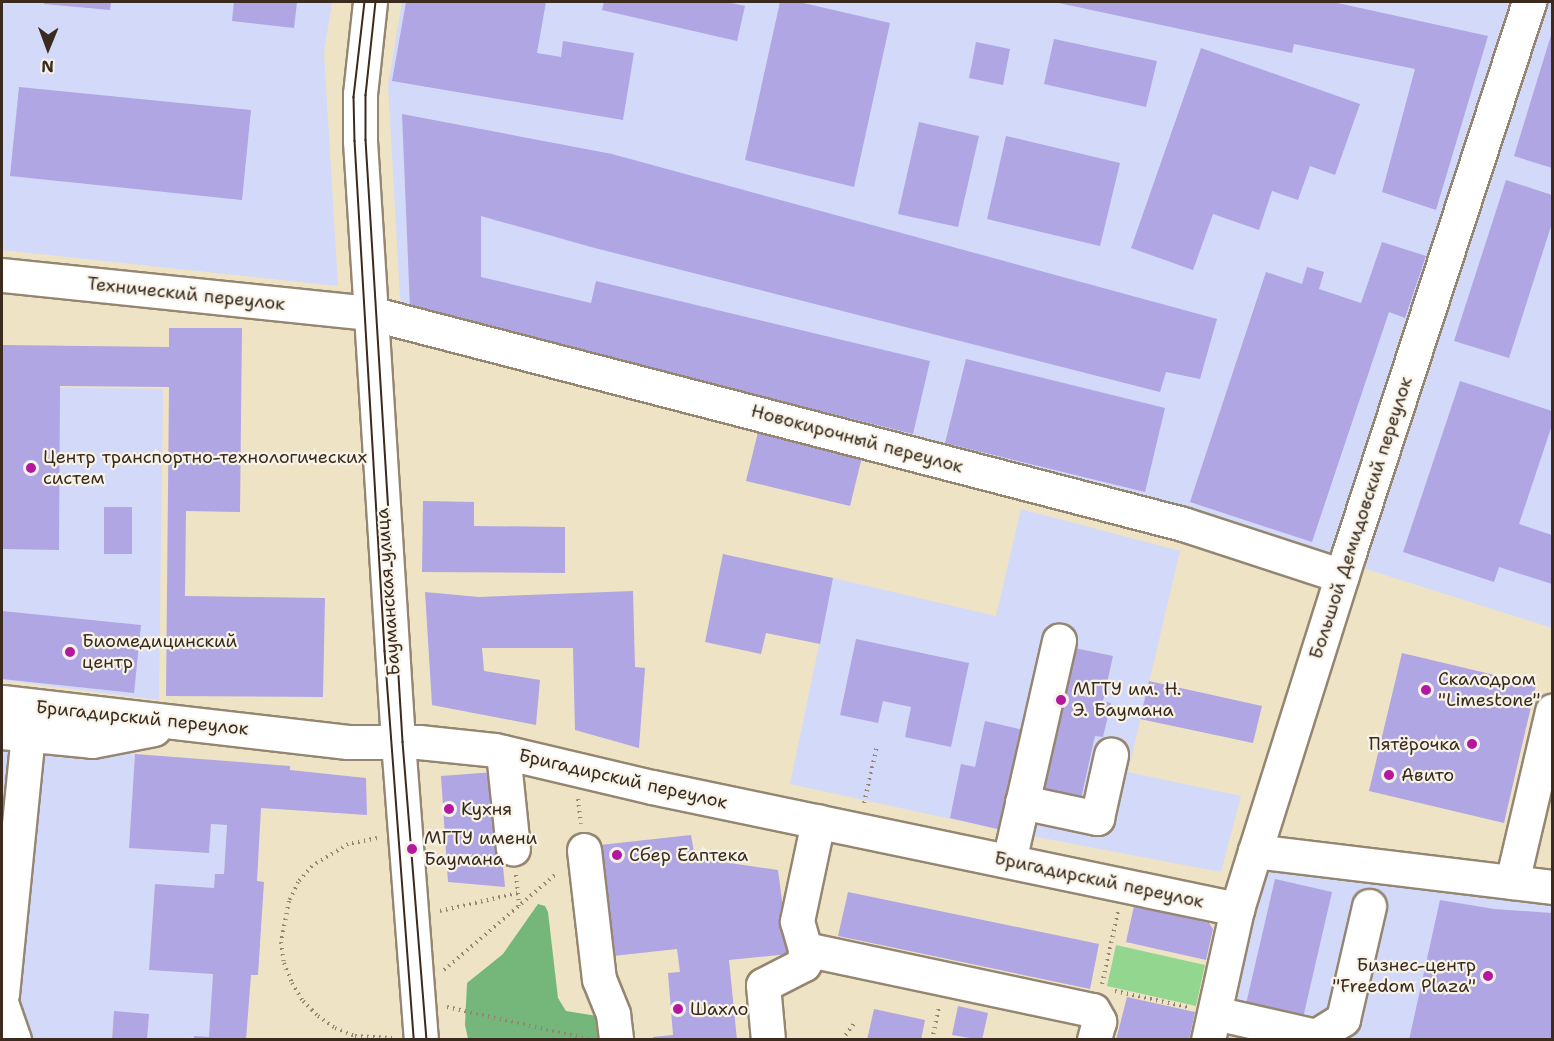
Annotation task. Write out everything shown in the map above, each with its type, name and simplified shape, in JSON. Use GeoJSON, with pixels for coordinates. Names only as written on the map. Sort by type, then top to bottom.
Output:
{"type":"FeatureCollection","features":[{"type":"Feature","properties":{"kind":"street","name":"Бауманская улица"},"geometry":{"type":"LineString","coordinates":[[370,2],[360,94],[370,313],[398,742],[406,1039]]}},
{"type":"Feature","properties":{"kind":"street","name":"Большой Демидовский переулок"},"geometry":{"type":"LineString","coordinates":[[1211,1026],[1237,909],[1255,851],[1529,2]]}},
{"type":"Feature","properties":{"kind":"street","name":"Технический переулок"},"geometry":{"type":"LineString","coordinates":[[2,275],[370,313]]}},
{"type":"Feature","properties":{"kind":"street","name":"Новокирочный переулок"},"geometry":{"type":"LineString","coordinates":[[370,313],[1184,524],[1342,576]]}},
{"type":"Feature","properties":{"kind":"street"},"geometry":{"type":"LineString","coordinates":[[1009,861],[1059,641]]}},
{"type":"Feature","properties":{"kind":"street","name":"Бригадирский переулок"},"geometry":{"type":"LineString","coordinates":[[2,702],[348,742],[453,744],[503,752],[1237,909]]}},
{"type":"Feature","properties":{"kind":"street"},"geometry":{"type":"LineString","coordinates":[[1512,882],[1552,711]]}},
{"type":"Feature","properties":{"kind":"street"},"geometry":{"type":"LineString","coordinates":[[2,994],[15,733],[92,741],[191,723]]}},
{"type":"Feature","properties":{"kind":"street"},"geometry":{"type":"LineString","coordinates":[[503,752],[513,848]]}},
{"type":"Feature","properties":{"kind":"street"},"geometry":{"type":"LineString","coordinates":[[1022,801],[1097,818],[1111,755]]}},
{"type":"Feature","properties":{"kind":"street"},"geometry":{"type":"LineString","coordinates":[[768,1040],[763,985],[804,964],[805,949],[797,921],[818,821]]}},
{"type":"Feature","properties":{"kind":"street"},"geometry":{"type":"LineString","coordinates":[[584,850],[599,979],[613,1014],[616,1040]]}},
{"type":"Feature","properties":{"kind":"street"},"geometry":{"type":"LineString","coordinates":[[1255,851],[1552,887]]}},
{"type":"Feature","properties":{"kind":"street"},"geometry":{"type":"LineString","coordinates":[[1211,1026],[1316,1036],[1343,1019],[1369,906]]}},
{"type":"Feature","properties":{"kind":"street"},"geometry":{"type":"LineString","coordinates":[[805,949],[1096,1012]]}},
{"type":"Feature","properties":{"kind":"street"},"geometry":{"type":"LineString","coordinates":[[2,1005],[14,1040]]}},
{"type":"Feature","properties":{"kind":"path"},"geometry":{"type":"LineString","coordinates":[[863,808],[877,746]]}},
{"type":"Feature","properties":{"kind":"path"},"geometry":{"type":"LineString","coordinates":[[377,838],[348,844],[312,866],[298,882],[289,901],[281,942],[284,963],[303,1001],[318,1016],[355,1036],[406,1039]]}},
{"type":"Feature","properties":{"kind":"path"},"geometry":{"type":"LineString","coordinates":[[436,977],[584,850]]}},
{"type":"Feature","properties":{"kind":"path"},"geometry":{"type":"LineString","coordinates":[[431,913],[518,893]]}},
{"type":"Feature","properties":{"kind":"path"},"geometry":{"type":"LineString","coordinates":[[1121,901],[1096,1012],[1182,1006]]}},
{"type":"Feature","properties":{"kind":"path"},"geometry":{"type":"LineString","coordinates":[[440,1005],[590,1040]]}},
{"type":"Feature","properties":{"kind":"path"},"geometry":{"type":"LineString","coordinates":[[842,1040],[855,1022]]}},
{"type":"Feature","properties":{"kind":"shaded area"},"geometry":{"type":"Polygon","coordinates":[[[2,2],[332,2],[324,53],[338,286],[2,250],[2,2]]]}},
{"type":"Feature","properties":{"kind":"shaded area"},"geometry":{"type":"Polygon","coordinates":[[[402,2],[1552,2],[1552,628],[1183,511],[401,315],[388,85],[402,2]]]}},
{"type":"Feature","properties":{"kind":"shaded area"},"geometry":{"type":"Polygon","coordinates":[[[2,387],[163,389],[159,700],[2,680],[2,387]]]}},
{"type":"Feature","properties":{"kind":"shaded area","name":"МГТУ им. Н. Э. Баумана"},"geometry":{"type":"Polygon","coordinates":[[[1021,509],[1180,551],[1128,772],[1241,796],[1221,872],[1006,831],[790,784],[833,578],[996,616],[1021,509]]]}},
{"type":"Feature","properties":{"kind":"shaded area"},"geometry":{"type":"Polygon","coordinates":[[[2,741],[135,754],[129,848],[209,853],[211,824],[227,825],[224,874],[215,874],[214,888],[155,885],[149,970],[213,974],[209,1037],[147,1039],[149,1014],[114,1011],[112,1039],[2,1039],[2,741]]]}},
{"type":"Feature","properties":{"kind":"shaded area"},"geometry":{"type":"Polygon","coordinates":[[[1274,869],[1552,902],[1552,1039],[1225,1040],[1261,883],[1268,871],[1274,869]]]}},
{"type":"Feature","properties":{"kind":"green space"},"geometry":{"type":"Polygon","coordinates":[[[538,904],[545,906],[548,912],[558,998],[566,1011],[597,1016],[605,1039],[468,1039],[465,1025],[467,983],[503,954],[538,904]]]}},
{"type":"Feature","properties":{"kind":"green space"},"geometry":{"type":"Polygon","coordinates":[[[1116,945],[1205,965],[1196,1006],[1107,986],[1116,945]]]}},
{"type":"Feature","properties":{"kind":"building"},"geometry":{"type":"Polygon","coordinates":[[[44,2],[111,2],[110,10],[44,4],[44,2]]]}},
{"type":"Feature","properties":{"kind":"building"},"geometry":{"type":"Polygon","coordinates":[[[234,2],[297,2],[294,28],[232,21],[234,2]]]}},
{"type":"Feature","properties":{"kind":"building"},"geometry":{"type":"Polygon","coordinates":[[[406,2],[546,2],[537,53],[561,57],[563,41],[634,53],[623,120],[392,81],[406,2]]]}},
{"type":"Feature","properties":{"kind":"building"},"geometry":{"type":"Polygon","coordinates":[[[604,2],[727,2],[745,6],[737,41],[602,10],[604,2]]]}},
{"type":"Feature","properties":{"kind":"building"},"geometry":{"type":"Polygon","coordinates":[[[780,2],[799,2],[890,23],[854,187],[745,160],[780,2]]]}},
{"type":"Feature","properties":{"kind":"building"},"geometry":{"type":"Polygon","coordinates":[[[1054,2],[1333,2],[1488,36],[1436,210],[1382,192],[1415,69],[1294,44],[1292,53],[1054,2]]]}},
{"type":"Feature","properties":{"kind":"building"},"geometry":{"type":"Polygon","coordinates":[[[1552,32],[1552,168],[1514,156],[1552,32]]]}},
{"type":"Feature","properties":{"kind":"building"},"geometry":{"type":"Polygon","coordinates":[[[1054,39],[1157,61],[1146,107],[1044,84],[1054,39]]]}},
{"type":"Feature","properties":{"kind":"building"},"geometry":{"type":"Polygon","coordinates":[[[976,42],[1010,49],[1003,85],[969,78],[976,42]]]}},
{"type":"Feature","properties":{"kind":"building"},"geometry":{"type":"Polygon","coordinates":[[[1201,48],[1360,104],[1335,175],[1310,166],[1298,200],[1272,191],[1259,230],[1213,214],[1193,270],[1131,248],[1201,48]]]}},
{"type":"Feature","properties":{"kind":"building"},"geometry":{"type":"Polygon","coordinates":[[[19,87],[251,110],[242,200],[10,176],[19,87]]]}},
{"type":"Feature","properties":{"kind":"building"},"geometry":{"type":"Polygon","coordinates":[[[402,114],[612,154],[1217,319],[1200,379],[1166,372],[1160,392],[591,247],[481,216],[481,277],[591,303],[596,281],[930,361],[913,434],[410,308],[402,114]]]}},
{"type":"Feature","properties":{"kind":"building"},"geometry":{"type":"Polygon","coordinates":[[[919,122],[979,136],[958,227],[898,214],[919,122]]]}},
{"type":"Feature","properties":{"kind":"building"},"geometry":{"type":"Polygon","coordinates":[[[1006,136],[1120,163],[1100,246],[987,219],[1006,136]]]}},
{"type":"Feature","properties":{"kind":"building"},"geometry":{"type":"Polygon","coordinates":[[[1506,180],[1552,195],[1552,223],[1509,358],[1454,341],[1506,180]]]}},
{"type":"Feature","properties":{"kind":"building"},"geometry":{"type":"Polygon","coordinates":[[[1382,242],[1426,256],[1405,318],[1389,312],[1312,542],[1190,502],[1266,272],[1302,284],[1307,267],[1324,272],[1319,289],[1361,303],[1382,242]]]}},
{"type":"Feature","properties":{"kind":"building"},"geometry":{"type":"Polygon","coordinates":[[[169,328],[242,328],[240,512],[186,511],[185,596],[325,598],[323,697],[166,696],[169,387],[60,386],[59,550],[2,549],[2,345],[169,347],[169,328]]]}},
{"type":"Feature","properties":{"kind":"building"},"geometry":{"type":"Polygon","coordinates":[[[966,359],[1165,408],[1145,492],[945,443],[966,359]]]}},
{"type":"Feature","properties":{"kind":"building"},"geometry":{"type":"Polygon","coordinates":[[[1460,381],[1552,411],[1552,425],[1519,524],[1552,535],[1552,584],[1499,567],[1494,582],[1403,552],[1460,381]]]}},
{"type":"Feature","properties":{"kind":"building"},"geometry":{"type":"Polygon","coordinates":[[[759,428],[863,453],[850,506],[746,481],[759,428]]]}},
{"type":"Feature","properties":{"kind":"building"},"geometry":{"type":"Polygon","coordinates":[[[423,501],[474,502],[474,526],[565,527],[565,573],[422,572],[423,501]]]}},
{"type":"Feature","properties":{"kind":"building"},"geometry":{"type":"Polygon","coordinates":[[[104,507],[132,507],[132,554],[104,554],[104,507]]]}},
{"type":"Feature","properties":{"kind":"building"},"geometry":{"type":"Polygon","coordinates":[[[723,554],[833,578],[820,644],[766,633],[761,654],[705,642],[723,554]]]}},
{"type":"Feature","properties":{"kind":"building"},"geometry":{"type":"Polygon","coordinates":[[[633,591],[635,667],[645,668],[639,748],[575,730],[573,648],[482,648],[484,671],[540,680],[536,725],[432,705],[425,592],[479,597],[633,591]]]}},
{"type":"Feature","properties":{"kind":"building","name":"Биомедицинский центр"},"geometry":{"type":"Polygon","coordinates":[[[2,611],[141,625],[134,693],[2,679],[2,611]]]}},
{"type":"Feature","properties":{"kind":"building"},"geometry":{"type":"Polygon","coordinates":[[[856,639],[969,663],[951,747],[905,737],[911,707],[883,701],[878,723],[840,715],[856,639]]]}},
{"type":"Feature","properties":{"kind":"building"},"geometry":{"type":"Polygon","coordinates":[[[1070,647],[1113,656],[1103,701],[1111,703],[1103,737],[1095,736],[1080,803],[1029,792],[1070,647]]]}},
{"type":"Feature","properties":{"kind":"building"},"geometry":{"type":"Polygon","coordinates":[[[1402,653],[1536,685],[1504,823],[1369,791],[1402,653]]]}},
{"type":"Feature","properties":{"kind":"building"},"geometry":{"type":"Polygon","coordinates":[[[1149,681],[1262,706],[1253,743],[1140,719],[1149,681]]]}},
{"type":"Feature","properties":{"kind":"building"},"geometry":{"type":"Polygon","coordinates":[[[985,721],[1028,731],[1006,831],[950,818],[961,764],[975,767],[985,721]]]}},
{"type":"Feature","properties":{"kind":"building"},"geometry":{"type":"Polygon","coordinates":[[[135,754],[290,766],[290,770],[366,778],[367,815],[261,808],[257,881],[264,882],[258,975],[251,975],[246,1040],[194,1040],[194,1036],[209,1037],[213,974],[149,970],[155,884],[214,888],[215,874],[224,874],[227,825],[211,824],[209,853],[129,848],[135,754]]]}},
{"type":"Feature","properties":{"kind":"building"},"geometry":{"type":"Polygon","coordinates":[[[494,772],[505,887],[448,882],[441,776],[494,772]]]}},
{"type":"Feature","properties":{"kind":"building"},"geometry":{"type":"Polygon","coordinates":[[[691,835],[695,858],[778,870],[789,954],[729,960],[737,1040],[653,1040],[653,1037],[673,1035],[668,973],[680,972],[677,949],[613,956],[600,845],[691,835]]]}},
{"type":"Feature","properties":{"kind":"building"},"geometry":{"type":"Polygon","coordinates":[[[1275,879],[1332,892],[1303,1018],[1246,1004],[1275,879]]]}},
{"type":"Feature","properties":{"kind":"building"},"geometry":{"type":"Polygon","coordinates":[[[848,892],[1099,944],[1090,989],[838,936],[848,892]]]}},
{"type":"Feature","properties":{"kind":"building","name":"Бизнес-центр \"Freedom Plaza\""},"geometry":{"type":"Polygon","coordinates":[[[1440,900],[1494,909],[1552,913],[1552,1040],[1409,1040],[1440,900]]]}},
{"type":"Feature","properties":{"kind":"building"},"geometry":{"type":"Polygon","coordinates":[[[1134,906],[1209,923],[1213,929],[1206,960],[1126,942],[1134,906]]]}},
{"type":"Feature","properties":{"kind":"building"},"geometry":{"type":"Polygon","coordinates":[[[1127,997],[1195,1012],[1189,1040],[1116,1040],[1127,997]]]}},
{"type":"Feature","properties":{"kind":"building"},"geometry":{"type":"Polygon","coordinates":[[[958,1006],[988,1013],[982,1040],[952,1035],[958,1006]]]}},
{"type":"Feature","properties":{"kind":"building"},"geometry":{"type":"Polygon","coordinates":[[[874,1009],[925,1020],[921,1040],[867,1040],[874,1009]]]}},
{"type":"Feature","properties":{"kind":"building"},"geometry":{"type":"Polygon","coordinates":[[[114,1011],[149,1014],[147,1040],[112,1040],[114,1011]]]}},
{"type":"Feature","properties":{"kind":"tram line"},"geometry":{"type":"LineString","coordinates":[[365,2],[354,97],[355,141],[385,651],[414,1040]]}},
{"type":"Feature","properties":{"kind":"tram line"},"geometry":{"type":"LineString","coordinates":[[376,2],[366,95],[366,140],[403,742],[427,1040]]}},
{"type":"Feature","properties":{"kind":"place","name":"Центр транспортно-технологических систем"},"geometry":{"type":"Point","coordinates":[31,468]}},
{"type":"Feature","properties":{"kind":"place","name":"Биомедицинский центр"},"geometry":{"type":"Point","coordinates":[70,652]}},
{"type":"Feature","properties":{"kind":"place","name":"Скалодром \"Limestone\""},"geometry":{"type":"Point","coordinates":[1426,690]}},
{"type":"Feature","properties":{"kind":"place","name":"МГТУ им. Н. Э. Баумана"},"geometry":{"type":"Point","coordinates":[1061,700]}},
{"type":"Feature","properties":{"kind":"place","name":"Пятёрочка"},"geometry":{"type":"Point","coordinates":[1472,744]}},
{"type":"Feature","properties":{"kind":"place","name":"Авито"},"geometry":{"type":"Point","coordinates":[1389,775]}},
{"type":"Feature","properties":{"kind":"place","name":"Кухня"},"geometry":{"type":"Point","coordinates":[449,809]}},
{"type":"Feature","properties":{"kind":"place","name":"МГТУ имени Баумана"},"geometry":{"type":"Point","coordinates":[412,849]}},
{"type":"Feature","properties":{"kind":"place","name":"Сбер Еаптека"},"geometry":{"type":"Point","coordinates":[617,855]}},
{"type":"Feature","properties":{"kind":"place","name":"Бизнес-центр \"Freedom Plaza\""},"geometry":{"type":"Point","coordinates":[1488,976]}},
{"type":"Feature","properties":{"kind":"place","name":"Шахло"},"geometry":{"type":"Point","coordinates":[678,1009]}}]}
